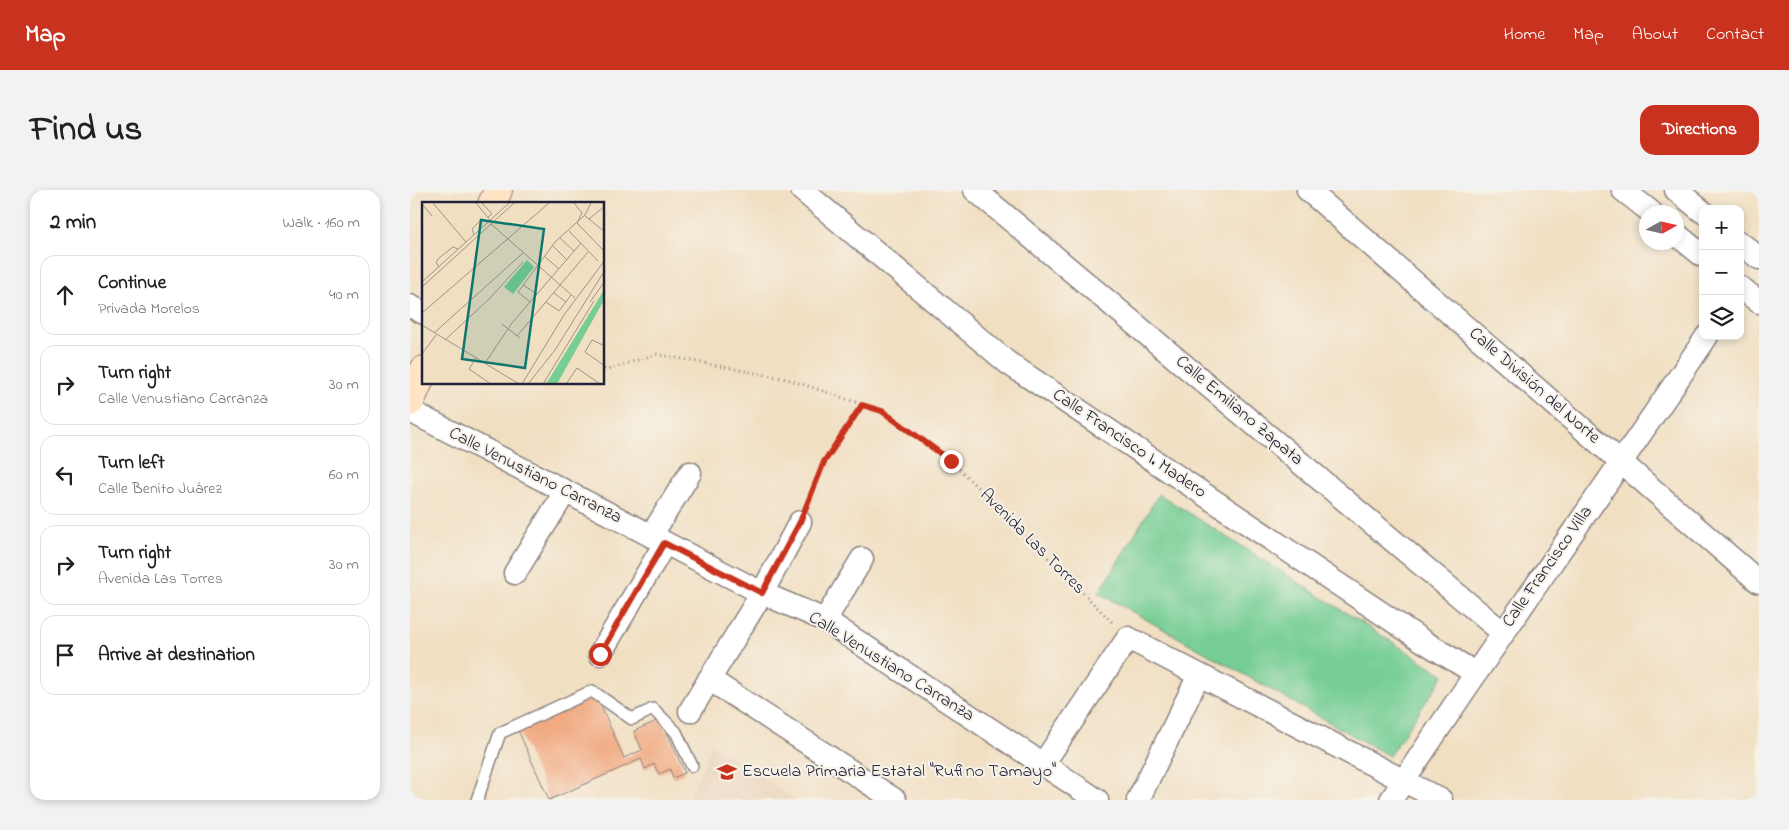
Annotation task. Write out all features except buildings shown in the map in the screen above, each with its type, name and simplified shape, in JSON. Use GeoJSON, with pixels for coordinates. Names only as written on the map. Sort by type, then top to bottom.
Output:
{"type":"FeatureCollection","features":[{"type":"Feature","properties":{"kind":"street"},"geometry":{"type":"LineString","coordinates":[[493,202],[498,190]]}},
{"type":"Feature","properties":{"kind":"street","name":"Calle Francisco I. Madero"},"geometry":{"type":"LineString","coordinates":[[802,190],[1008,363],[1423,641],[1475,673]]}},
{"type":"Feature","properties":{"kind":"street","name":"Calle Emiliano Zapata"},"geometry":{"type":"LineString","coordinates":[[975,190],[1502,632]]}},
{"type":"Feature","properties":{"kind":"street","name":"Calle División del Norte"},"geometry":{"type":"LineString","coordinates":[[1308,190],[1759,582]]}},
{"type":"Feature","properties":{"kind":"street"},"geometry":{"type":"LineString","coordinates":[[1623,190],[1642,205]]}},
{"type":"Feature","properties":{"kind":"street"},"geometry":{"type":"LineString","coordinates":[[1676,190],[1699,209]]}},
{"type":"Feature","properties":{"kind":"street"},"geometry":{"type":"LineString","coordinates":[[1684,241],[1699,253]]}},
{"type":"Feature","properties":{"kind":"street"},"geometry":{"type":"LineString","coordinates":[[1744,290],[1759,302]]}},
{"type":"Feature","properties":{"kind":"street"},"geometry":{"type":"LineString","coordinates":[[410,306],[422,312]]}},
{"type":"Feature","properties":{"kind":"street","name":"Calle Francisco Villa"},"geometry":{"type":"LineString","coordinates":[[1391,800],[1502,632],[1622,462],[1704,340]]}},
{"type":"Feature","properties":{"kind":"street"},"geometry":{"type":"LineString","coordinates":[[410,402],[422,375]]}},
{"type":"Feature","properties":{"kind":"street","name":"Calle Venustiano Carranza"},"geometry":{"type":"LineString","coordinates":[[410,411],[762,593],[825,620],[1097,800]]}},
{"type":"Feature","properties":{"kind":"street"},"geometry":{"type":"LineString","coordinates":[[600,654],[690,473]]}},
{"type":"Feature","properties":{"kind":"street"},"geometry":{"type":"LineString","coordinates":[[515,574],[565,492]]}},
{"type":"Feature","properties":{"kind":"street"},"geometry":{"type":"LineString","coordinates":[[690,711],[762,593],[800,522]]}},
{"type":"Feature","properties":{"kind":"street"},"geometry":{"type":"LineString","coordinates":[[825,620],[862,559]]}},
{"type":"Feature","properties":{"kind":"street"},"geometry":{"type":"LineString","coordinates":[[1043,764],[1128,638],[1441,800]]}},
{"type":"Feature","properties":{"kind":"street"},"geometry":{"type":"LineString","coordinates":[[1138,800],[1199,675]]}},
{"type":"Feature","properties":{"kind":"street"},"geometry":{"type":"LineString","coordinates":[[709,679],[895,800]]}},
{"type":"Feature","properties":{"kind":"lane"},"geometry":{"type":"LineString","coordinates":[[478,800],[500,733],[592,691],[632,719],[653,709],[676,732],[692,766]]}},
{"type":"Feature","properties":{"kind":"path","name":"Avenida Las Torres"},"geometry":{"type":"LineString","coordinates":[[605,368],[608,370],[656,354],[787,379],[882,411],[951,461],[1128,638]]}},
{"type":"Feature","properties":{"kind":"path"},"geometry":{"type":"LineString","coordinates":[[800,522],[824,462],[862,405]]}},
{"type":"Feature","properties":{"kind":"shaded area","name":"Escuela Primaria Estatal \"Rufino Tamayo\""},"geometry":{"type":"Polygon","coordinates":[[[712,745],[797,800],[688,800],[712,745]]]}},
{"type":"Feature","properties":{"kind":"green space"},"geometry":{"type":"Polygon","coordinates":[[[1159,494],[1444,675],[1389,756],[1099,593],[1159,494]]]}},
{"type":"Feature","properties":{"kind":"place","name":"Escuela Primaria Estatal \"Rufino Tamayo\""},"geometry":{"type":"Point","coordinates":[727,772]}},
{"type":"Feature","properties":{"kind":"route"},"geometry":{"type":"LineString","coordinates":[[600,654],[664,543],[762,593],[800,522],[824,462],[862,405],[882,411],[951,461]]}}]}
